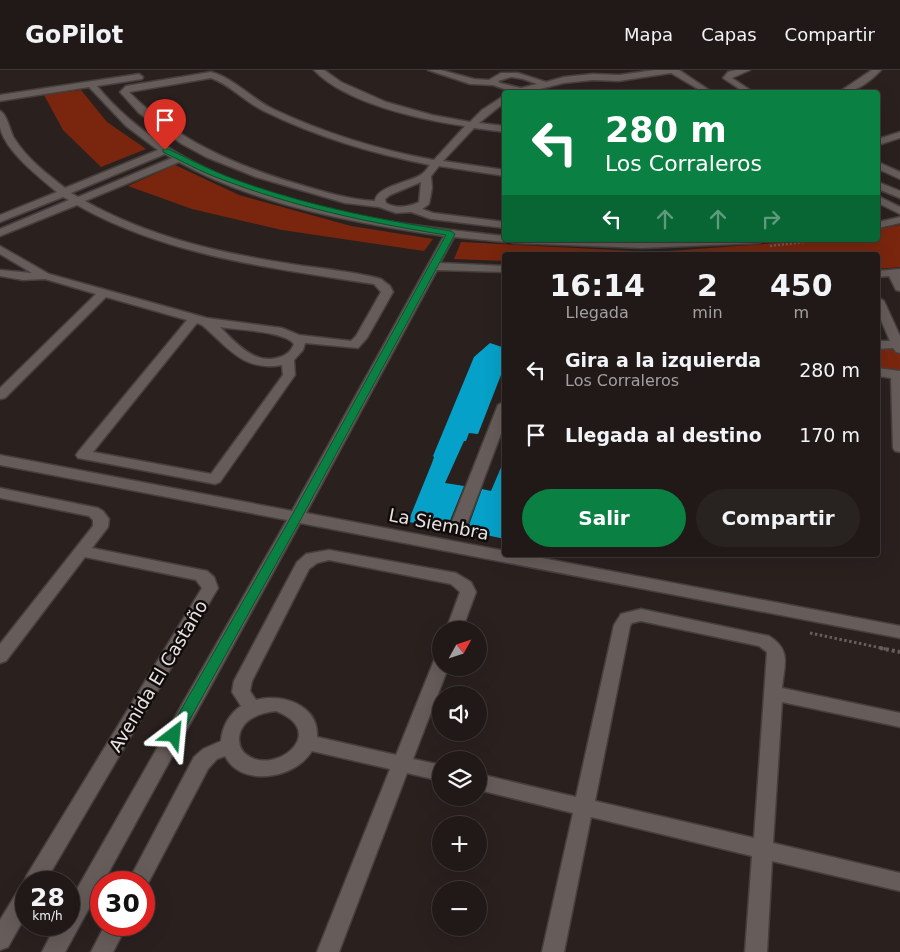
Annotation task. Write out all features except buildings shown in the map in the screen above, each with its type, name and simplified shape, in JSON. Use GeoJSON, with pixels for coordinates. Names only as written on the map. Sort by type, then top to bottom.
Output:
{"type":"FeatureCollection","features":[{"type":"Feature","properties":{"kind":"street"},"geometry":{"type":"LineString","coordinates":[[0,98],[186,70]]}},
{"type":"Feature","properties":{"kind":"street"},"geometry":{"type":"LineString","coordinates":[[318,70],[343,86],[390,105],[428,116],[502,129]]}},
{"type":"Feature","properties":{"kind":"street"},"geometry":{"type":"LineString","coordinates":[[432,70],[473,82],[495,83],[514,90]]}},
{"type":"Feature","properties":{"kind":"street"},"geometry":{"type":"LineString","coordinates":[[532,77],[585,70]]}},
{"type":"Feature","properties":{"kind":"street"},"geometry":{"type":"LineString","coordinates":[[526,90],[543,84],[593,77],[621,70]]}},
{"type":"Feature","properties":{"kind":"street"},"geometry":{"type":"LineString","coordinates":[[593,77],[619,78],[672,70],[705,90]]}},
{"type":"Feature","properties":{"kind":"street"},"geometry":{"type":"LineString","coordinates":[[746,70],[729,75],[727,78],[746,90]]}},
{"type":"Feature","properties":{"kind":"street"},"geometry":{"type":"LineString","coordinates":[[847,90],[862,82],[877,70]]}},
{"type":"Feature","properties":{"kind":"street"},"geometry":{"type":"LineString","coordinates":[[495,83],[494,78],[502,72],[522,73],[543,84]]}},
{"type":"Feature","properties":{"kind":"street"},"geometry":{"type":"LineString","coordinates":[[502,173],[437,163],[368,147],[312,129],[264,108],[218,76],[211,75],[126,89],[124,92],[144,113],[174,135],[233,165],[277,181],[356,202],[381,204],[394,209],[413,209],[431,216],[502,225]]}},
{"type":"Feature","properties":{"kind":"street"},"geometry":{"type":"LineString","coordinates":[[91,84],[108,105],[125,121],[165,150],[240,184],[294,202],[384,223],[451,234],[502,239]]}},
{"type":"Feature","properties":{"kind":"street"},"geometry":{"type":"LineString","coordinates":[[381,204],[380,198],[386,193],[426,176],[449,147],[472,124],[502,100]]}},
{"type":"Feature","properties":{"kind":"street"},"geometry":{"type":"LineString","coordinates":[[0,114],[3,127],[16,148],[43,177],[62,193],[76,201],[135,228],[212,253],[377,281],[386,288],[387,292],[361,338],[354,345],[296,338],[282,332],[201,320],[45,276],[0,249]]}},
{"type":"Feature","properties":{"kind":"street"},"geometry":{"type":"LineString","coordinates":[[880,141],[900,135]]}},
{"type":"Feature","properties":{"kind":"street"},"geometry":{"type":"LineString","coordinates":[[0,219],[165,150]]}},
{"type":"Feature","properties":{"kind":"street"},"geometry":{"type":"LineString","coordinates":[[0,233],[180,158]]}},
{"type":"Feature","properties":{"kind":"street"},"geometry":{"type":"LineString","coordinates":[[880,166],[900,176]]}},
{"type":"Feature","properties":{"kind":"street"},"geometry":{"type":"LineString","coordinates":[[413,209],[424,204],[427,188],[426,176]]}},
{"type":"Feature","properties":{"kind":"street"},"geometry":{"type":"LineString","coordinates":[[880,186],[900,195]]}},
{"type":"Feature","properties":{"kind":"street"},"geometry":{"type":"LineString","coordinates":[[880,200],[900,211]]}},
{"type":"Feature","properties":{"kind":"street"},"geometry":{"type":"LineString","coordinates":[[880,224],[900,220]]}},
{"type":"Feature","properties":{"kind":"street"},"geometry":{"type":"LineString","coordinates":[[80,903],[296,517],[451,234]]}},
{"type":"Feature","properties":{"kind":"street"},"geometry":{"type":"LineString","coordinates":[[562,242],[634,245],[709,242]]}},
{"type":"Feature","properties":{"kind":"street"},"geometry":{"type":"LineString","coordinates":[[11,256],[0,270],[23,277],[45,276]]}},
{"type":"Feature","properties":{"kind":"street"},"geometry":{"type":"LineString","coordinates":[[434,266],[502,269]]}},
{"type":"Feature","properties":{"kind":"street"},"geometry":{"type":"LineString","coordinates":[[880,274],[896,272],[900,288]]}},
{"type":"Feature","properties":{"kind":"street"},"geometry":{"type":"LineString","coordinates":[[0,395],[104,293]]}},
{"type":"Feature","properties":{"kind":"street"},"geometry":{"type":"LineString","coordinates":[[880,304],[899,346],[880,345]]}},
{"type":"Feature","properties":{"kind":"street"},"geometry":{"type":"LineString","coordinates":[[201,320],[239,353],[253,362],[267,364],[288,358],[300,344],[296,338]]}},
{"type":"Feature","properties":{"kind":"street"},"geometry":{"type":"LineString","coordinates":[[201,320],[83,455],[215,479],[289,376],[288,358]]}},
{"type":"Feature","properties":{"kind":"street"},"geometry":{"type":"LineString","coordinates":[[880,372],[899,375],[900,448]]}},
{"type":"Feature","properties":{"kind":"street"},"geometry":{"type":"LineString","coordinates":[[459,524],[502,412]]}},
{"type":"Feature","properties":{"kind":"street","name":"La Siembra"},"geometry":{"type":"LineString","coordinates":[[0,460],[502,556]]}},
{"type":"Feature","properties":{"kind":"street"},"geometry":{"type":"LineString","coordinates":[[0,493],[93,512],[101,519],[100,528],[0,656]]}},
{"type":"Feature","properties":{"kind":"street","name":"Avenida El Castaño"},"geometry":{"type":"LineString","coordinates":[[41,871],[210,588],[208,581],[202,575],[82,551]]}},
{"type":"Feature","properties":{"kind":"street"},"geometry":{"type":"LineString","coordinates":[[252,709],[241,692],[243,681],[303,566],[312,558],[329,555],[456,579],[465,586],[468,592],[457,621]]}},
{"type":"Feature","properties":{"kind":"street","name":"La Siembra"},"geometry":{"type":"LineString","coordinates":[[506,557],[900,632]]}},
{"type":"Feature","properties":{"kind":"street"},"geometry":{"type":"LineString","coordinates":[[553,952],[622,625],[627,618],[641,615],[769,644],[773,647],[776,655],[756,952]]}},
{"type":"Feature","properties":{"kind":"street"},"geometry":{"type":"LineString","coordinates":[[328,952],[436,676]]}},
{"type":"Feature","properties":{"kind":"street"},"geometry":{"type":"LineString","coordinates":[[774,692],[900,720]]}},
{"type":"Feature","properties":{"kind":"street"},"geometry":{"type":"LineString","coordinates":[[277,704],[299,712],[307,726],[308,742],[302,752],[292,761],[280,767],[253,768],[242,763],[234,755],[229,746],[229,735],[241,716],[252,709],[264,705],[277,704]]}},
{"type":"Feature","properties":{"kind":"street"},"geometry":{"type":"LineString","coordinates":[[308,742],[432,771]]}},
{"type":"Feature","properties":{"kind":"street"},"geometry":{"type":"LineString","coordinates":[[144,871],[201,763],[210,754],[229,746]]}},
{"type":"Feature","properties":{"kind":"street"},"geometry":{"type":"LineString","coordinates":[[487,784],[900,882]]}},
{"type":"Feature","properties":{"kind":"street"},"geometry":{"type":"LineString","coordinates":[[0,940],[15,915]]}},
{"type":"Feature","properties":{"kind":"street"},"geometry":{"type":"LineString","coordinates":[[53,952],[62,936]]}},
{"type":"Feature","properties":{"kind":"street"},"geometry":{"type":"LineString","coordinates":[[102,952],[110,936]]}},
{"type":"Feature","properties":{"kind":"shaded area"},"geometry":{"type":"Polygon","coordinates":[[[81,90],[107,122],[146,149],[101,167],[63,130],[44,95],[81,90]]]}},
{"type":"Feature","properties":{"kind":"shaded area"},"geometry":{"type":"Polygon","coordinates":[[[175,165],[239,195],[351,226],[433,239],[424,251],[282,230],[192,209],[128,186],[175,165]]]}},
{"type":"Feature","properties":{"kind":"shaded area"},"geometry":{"type":"Polygon","coordinates":[[[900,225],[900,267],[880,269],[880,252],[655,252],[790,242],[880,242],[880,229],[900,225]]]}},
{"type":"Feature","properties":{"kind":"shaded area"},"geometry":{"type":"Polygon","coordinates":[[[461,242],[655,252],[502,252],[502,261],[454,259],[461,242]]]}},
{"type":"Feature","properties":{"kind":"shaded area"},"geometry":{"type":"Polygon","coordinates":[[[900,346],[900,372],[880,370],[880,347],[900,346]]]}},
{"type":"Feature","properties":{"kind":"route"},"geometry":{"type":"LineString","coordinates":[[165,150],[222,177],[294,202],[384,223],[451,234],[174,735]]}}]}
